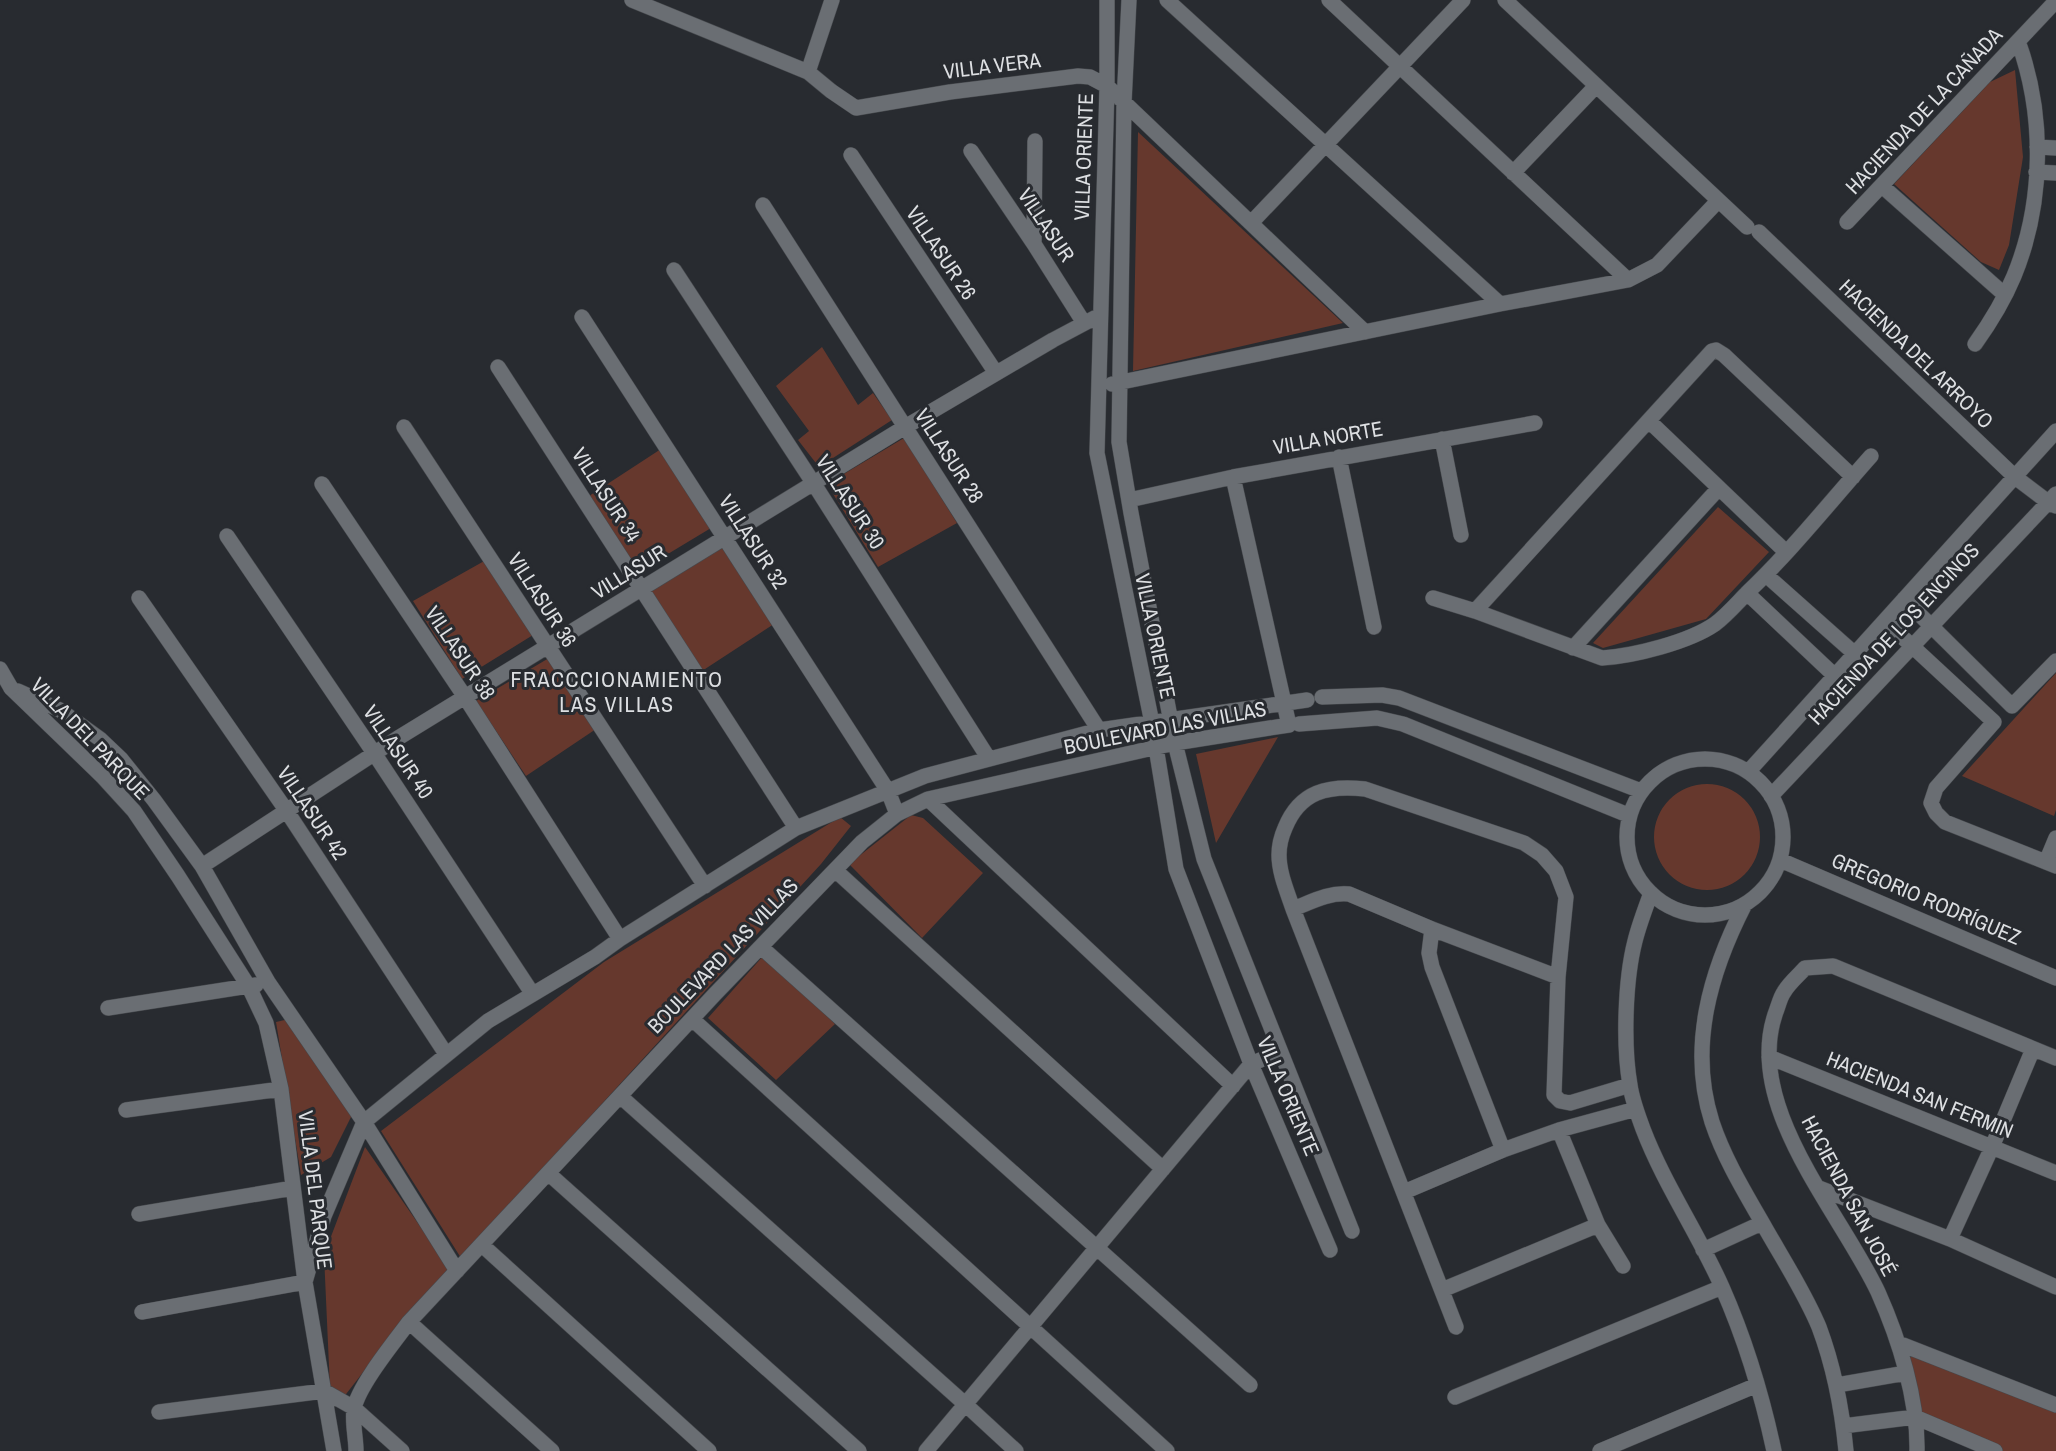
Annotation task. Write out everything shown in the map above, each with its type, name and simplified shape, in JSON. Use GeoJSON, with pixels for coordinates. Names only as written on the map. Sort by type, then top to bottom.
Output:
{"type":"FeatureCollection","features":[{"type":"Feature","properties":{"kind":"street"},"geometry":{"type":"LineString","coordinates":[[632,0],[808,72],[832,0]]}},
{"type":"Feature","properties":{"kind":"street","name":"VILLA ORIENTE"},"geometry":{"type":"LineString","coordinates":[[1107,0],[1107,86],[1096,453],[1152,723],[1176,869],[1251,1064],[1330,1250]]}},
{"type":"Feature","properties":{"kind":"street","name":"VILLA ORIENTE"},"geometry":{"type":"LineString","coordinates":[[1129,0],[1124,103],[1119,442],[1129,500],[1175,743],[1204,858],[1279,1052],[1352,1231]]}},
{"type":"Feature","properties":{"kind":"street"},"geometry":{"type":"LineString","coordinates":[[1167,0],[1500,304]]}},
{"type":"Feature","properties":{"kind":"street"},"geometry":{"type":"LineString","coordinates":[[1329,0],[1628,280]]}},
{"type":"Feature","properties":{"kind":"street"},"geometry":{"type":"LineString","coordinates":[[1251,223],[1463,0]]}},
{"type":"Feature","properties":{"kind":"street","name":"HACIENDA DEL ARROYO"},"geometry":{"type":"LineString","coordinates":[[1504,0],[2015,477],[2053,500]]}},
{"type":"Feature","properties":{"kind":"street","name":"HACIENDA DE LA CAÑADA"},"geometry":{"type":"LineString","coordinates":[[1847,222],[2055,2]]}},
{"type":"Feature","properties":{"kind":"street"},"geometry":{"type":"LineString","coordinates":[[1975,344],[2005,296],[2021,257],[2034,200],[2037,147],[2034,97],[2018,41]]}},
{"type":"Feature","properties":{"kind":"street","name":"VILLA VERA"},"geometry":{"type":"LineString","coordinates":[[808,72],[856,108],[950,92],[1078,76],[1090,77],[1107,86],[1365,332]]}},
{"type":"Feature","properties":{"kind":"street"},"geometry":{"type":"LineString","coordinates":[[1513,173],[1596,86]]}},
{"type":"Feature","properties":{"kind":"street"},"geometry":{"type":"LineString","coordinates":[[1034,244],[1035,141]]}},
{"type":"Feature","properties":{"kind":"street"},"geometry":{"type":"LineString","coordinates":[[2037,147],[2056,148]]}},
{"type":"Feature","properties":{"kind":"street","name":"VILLASUR"},"geometry":{"type":"LineString","coordinates":[[971,151],[1084,323]]}},
{"type":"Feature","properties":{"kind":"street","name":"VILLASUR 26"},"geometry":{"type":"LineString","coordinates":[[851,155],[996,373]]}},
{"type":"Feature","properties":{"kind":"street"},"geometry":{"type":"LineString","coordinates":[[2036,172],[2056,173]]}},
{"type":"Feature","properties":{"kind":"street"},"geometry":{"type":"LineString","coordinates":[[1882,186],[2005,296]]}},
{"type":"Feature","properties":{"kind":"street"},"geometry":{"type":"LineString","coordinates":[[1098,387],[1500,304],[1628,280],[1657,265],[1718,201]]}},
{"type":"Feature","properties":{"kind":"street","name":"VILLASUR 28"},"geometry":{"type":"LineString","coordinates":[[763,205],[1099,730]]}},
{"type":"Feature","properties":{"kind":"street","name":"VILLASUR 30"},"geometry":{"type":"LineString","coordinates":[[674,270],[814,484],[989,759]]}},
{"type":"Feature","properties":{"kind":"street","name":"VILLASUR"},"geometry":{"type":"LineString","coordinates":[[202,866],[374,753],[465,697],[996,373],[1100,315]]}},
{"type":"Feature","properties":{"kind":"street","name":"VILLASUR 32"},"geometry":{"type":"LineString","coordinates":[[582,317],[888,791],[897,814]]}},
{"type":"Feature","properties":{"kind":"street"},"geometry":{"type":"LineString","coordinates":[[1475,611],[1709,354],[1716,350],[1724,355],[1852,477]]}},
{"type":"Feature","properties":{"kind":"street","name":"VILLASUR 34"},"geometry":{"type":"LineString","coordinates":[[498,367],[796,828]]}},
{"type":"Feature","properties":{"kind":"street"},"geometry":{"type":"LineString","coordinates":[[1649,421],[1786,552]]}},
{"type":"Feature","properties":{"kind":"street","name":"VILLA NORTE"},"geometry":{"type":"LineString","coordinates":[[1129,500],[1233,477],[1535,423]]}},
{"type":"Feature","properties":{"kind":"street","name":"VILLASUR 36"},"geometry":{"type":"LineString","coordinates":[[404,427],[705,886]]}},
{"type":"Feature","properties":{"kind":"street","name":"HACIENDA DE LOS ENCINOS"},"geometry":{"type":"LineString","coordinates":[[1748,772],[2056,431]]}},
{"type":"Feature","properties":{"kind":"street"},"geometry":{"type":"LineString","coordinates":[[1442,439],[1461,535]]}},
{"type":"Feature","properties":{"kind":"street"},"geometry":{"type":"LineString","coordinates":[[1432,598],[1475,611],[1602,658],[1621,657],[1688,638],[1715,624],[1766,575],[1871,456]]}},
{"type":"Feature","properties":{"kind":"street"},"geometry":{"type":"LineString","coordinates":[[1340,458],[1374,627]]}},
{"type":"Feature","properties":{"kind":"street"},"geometry":{"type":"LineString","coordinates":[[1233,477],[1285,704],[1294,725]]}},
{"type":"Feature","properties":{"kind":"street","name":"VILLASUR 38"},"geometry":{"type":"LineString","coordinates":[[322,484],[465,697],[620,939]]}},
{"type":"Feature","properties":{"kind":"street"},"geometry":{"type":"LineString","coordinates":[[1573,648],[1719,488]]}},
{"type":"Feature","properties":{"kind":"street","name":"HACIENDA DE LOS ENCINOS"},"geometry":{"type":"LineString","coordinates":[[1771,796],[2053,500]]}},
{"type":"Feature","properties":{"kind":"street","name":"VILLASUR 40"},"geometry":{"type":"LineString","coordinates":[[227,536],[374,753],[532,993]]}},
{"type":"Feature","properties":{"kind":"street"},"geometry":{"type":"LineString","coordinates":[[1766,575],[1855,654]]}},
{"type":"Feature","properties":{"kind":"street"},"geometry":{"type":"LineString","coordinates":[[1747,593],[1835,676]]}},
{"type":"Feature","properties":{"kind":"street","name":"VILLASUR 42"},"geometry":{"type":"LineString","coordinates":[[139,598],[286,810],[446,1054]]}},
{"type":"Feature","properties":{"kind":"street"},"geometry":{"type":"LineString","coordinates":[[1904,599],[2013,705],[2056,661]]}},
{"type":"Feature","properties":{"kind":"street"},"geometry":{"type":"LineString","coordinates":[[1885,621],[1994,722],[1936,788],[1931,803],[1936,813],[1945,822],[2051,864],[2056,838]]}},
{"type":"Feature","properties":{"kind":"street"},"geometry":{"type":"LineString","coordinates":[[0,669],[11,688]]}},
{"type":"Feature","properties":{"kind":"street","name":"VILLA DEL PARQUE"},"geometry":{"type":"LineString","coordinates":[[11,688],[60,710],[100,739],[121,759],[154,800],[202,866],[268,982],[364,1122],[457,1271]]}},
{"type":"Feature","properties":{"kind":"street","name":"VILLA DEL PARQUE"},"geometry":{"type":"LineString","coordinates":[[11,688],[102,776],[134,811],[249,987],[266,1023],[281,1089],[305,1282],[334,1451]]}},
{"type":"Feature","properties":{"kind":"street"},"geometry":{"type":"LineString","coordinates":[[1350,720],[1356,695]]}},
{"type":"Feature","properties":{"kind":"street","name":"BOULEVARD LAS VILLAS"},"geometry":{"type":"LineString","coordinates":[[305,1282],[324,1216],[364,1122],[446,1054],[488,1021],[595,957],[796,828],[925,776],[1099,730],[1356,695],[1399,698],[1641,791]]}},
{"type":"Feature","properties":{"kind":"street","name":"BOULEVARD LAS VILLAS"},"geometry":{"type":"LineString","coordinates":[[356,1451],[354,1408],[365,1385],[383,1357],[409,1323],[761,947],[862,842],[897,814],[928,799],[1175,743],[1294,725],[1377,718],[1403,724],[1628,814]]}},
{"type":"Feature","properties":{"kind":"street"},"geometry":{"type":"LineString","coordinates":[[1697,759],[1724,761],[1748,772],[1771,796],[1781,820],[1780,860],[1767,885],[1745,904],[1718,914],[1689,914],[1675,909],[1651,893],[1638,876],[1629,857],[1628,814],[1641,791],[1666,769],[1697,759]]}},
{"type":"Feature","properties":{"kind":"street"},"geometry":{"type":"LineString","coordinates":[[1456,1328],[1293,909],[1281,871],[1279,843],[1288,822],[1308,797],[1326,789],[1345,787],[1365,789],[1524,843],[1542,855],[1556,871],[1566,897],[1558,977],[1554,1095],[1560,1101],[1570,1103],[1630,1085]]}},
{"type":"Feature","properties":{"kind":"street"},"geometry":{"type":"LineString","coordinates":[[928,799],[1233,1086]]}},
{"type":"Feature","properties":{"kind":"street"},"geometry":{"type":"LineString","coordinates":[[134,811],[154,800]]}},
{"type":"Feature","properties":{"kind":"street","name":"GREGORIO RODRÍGUEZ"},"geometry":{"type":"LineString","coordinates":[[1780,860],[2056,978]]}},
{"type":"Feature","properties":{"kind":"street"},"geometry":{"type":"LineString","coordinates":[[835,870],[1163,1170]]}},
{"type":"Feature","properties":{"kind":"street"},"geometry":{"type":"LineString","coordinates":[[1651,893],[1635,941],[1628,987],[1627,1029],[1630,1085],[1636,1109],[1655,1160],[1722,1287],[1739,1330],[1764,1407],[1774,1451]]}},
{"type":"Feature","properties":{"kind":"street"},"geometry":{"type":"LineString","coordinates":[[1293,909],[1326,896],[1348,894],[1558,977]]}},
{"type":"Feature","properties":{"kind":"street"},"geometry":{"type":"LineString","coordinates":[[1745,904],[1730,934],[1714,976],[1705,1012],[1701,1041],[1703,1081],[1717,1132],[1730,1162],[1819,1327],[1837,1385],[1846,1451]]}},
{"type":"Feature","properties":{"kind":"street"},"geometry":{"type":"LineString","coordinates":[[1432,929],[1430,952],[1432,967],[1503,1150]]}},
{"type":"Feature","properties":{"kind":"street"},"geometry":{"type":"LineString","coordinates":[[761,947],[1250,1386]]}},
{"type":"Feature","properties":{"kind":"street","name":"HACIENDA SAN JOSÉ"},"geometry":{"type":"LineString","coordinates":[[1917,1451],[1915,1417],[1898,1343],[1869,1275],[1803,1161],[1784,1120],[1773,1087],[1769,1057],[1771,1024],[1784,992],[1805,968],[1833,966],[2033,1049]]}},
{"type":"Feature","properties":{"kind":"street"},"geometry":{"type":"LineString","coordinates":[[108,1008],[249,987],[268,982]]}},
{"type":"Feature","properties":{"kind":"street"},"geometry":{"type":"LineString","coordinates":[[692,1020],[1167,1451]]}},
{"type":"Feature","properties":{"kind":"street"},"geometry":{"type":"LineString","coordinates":[[1950,1239],[2033,1049],[2056,1058]]}},
{"type":"Feature","properties":{"kind":"street"},"geometry":{"type":"LineString","coordinates":[[926,1451],[1251,1064],[1279,1052]]}},
{"type":"Feature","properties":{"kind":"street","name":"HACIENDA SAN FERMIN"},"geometry":{"type":"LineString","coordinates":[[1769,1057],[2056,1173]]}},
{"type":"Feature","properties":{"kind":"street"},"geometry":{"type":"LineString","coordinates":[[126,1110],[281,1089]]}},
{"type":"Feature","properties":{"kind":"street"},"geometry":{"type":"LineString","coordinates":[[620,1096],[1016,1451]]}},
{"type":"Feature","properties":{"kind":"street"},"geometry":{"type":"LineString","coordinates":[[1404,1192],[1503,1150],[1559,1130],[1636,1109]]}},
{"type":"Feature","properties":{"kind":"street"},"geometry":{"type":"LineString","coordinates":[[1559,1130],[1598,1225],[1623,1266]]}},
{"type":"Feature","properties":{"kind":"street"},"geometry":{"type":"LineString","coordinates":[[548,1173],[859,1451]]}},
{"type":"Feature","properties":{"kind":"street"},"geometry":{"type":"LineString","coordinates":[[139,1214],[293,1188]]}},
{"type":"Feature","properties":{"kind":"street"},"geometry":{"type":"LineString","coordinates":[[1819,1188],[1950,1239],[2056,1287]]}},
{"type":"Feature","properties":{"kind":"street"},"geometry":{"type":"LineString","coordinates":[[1703,1250],[1762,1223]]}},
{"type":"Feature","properties":{"kind":"street"},"geometry":{"type":"LineString","coordinates":[[1442,1290],[1598,1225]]}},
{"type":"Feature","properties":{"kind":"street"},"geometry":{"type":"LineString","coordinates":[[482,1245],[709,1451]]}},
{"type":"Feature","properties":{"kind":"street"},"geometry":{"type":"LineString","coordinates":[[142,1312],[305,1282]]}},
{"type":"Feature","properties":{"kind":"street"},"geometry":{"type":"LineString","coordinates":[[1455,1396],[1722,1287]]}},
{"type":"Feature","properties":{"kind":"street"},"geometry":{"type":"LineString","coordinates":[[409,1323],[552,1451]]}},
{"type":"Feature","properties":{"kind":"street"},"geometry":{"type":"LineString","coordinates":[[1898,1343],[2056,1405]]}},
{"type":"Feature","properties":{"kind":"street"},"geometry":{"type":"LineString","coordinates":[[1837,1385],[1906,1373]]}},
{"type":"Feature","properties":{"kind":"street"},"geometry":{"type":"LineString","coordinates":[[1600,1451],[1757,1385]]}},
{"type":"Feature","properties":{"kind":"street"},"geometry":{"type":"LineString","coordinates":[[159,1412],[324,1391],[354,1408],[402,1451]]}},
{"type":"Feature","properties":{"kind":"street"},"geometry":{"type":"LineString","coordinates":[[1843,1426],[1915,1417],[1995,1451]]}},
{"type":"Feature","properties":{"kind":"shaded area"},"geometry":{"type":"Polygon","coordinates":[[[2015,70],[2023,157],[2009,245],[1999,270],[1981,262],[1894,184],[1990,82],[2015,70]]]}},
{"type":"Feature","properties":{"kind":"shaded area"},"geometry":{"type":"Polygon","coordinates":[[[1138,132],[1343,323],[1133,371],[1138,132]]]}},
{"type":"Feature","properties":{"kind":"shaded area"},"geometry":{"type":"Polygon","coordinates":[[[822,347],[858,405],[873,393],[892,420],[819,467],[798,440],[809,431],[776,386],[822,347]]]}},
{"type":"Feature","properties":{"kind":"shaded area"},"geometry":{"type":"Polygon","coordinates":[[[904,438],[957,523],[878,567],[827,484],[904,438]]]}},
{"type":"Feature","properties":{"kind":"shaded area"},"geometry":{"type":"Polygon","coordinates":[[[661,449],[711,528],[638,572],[589,496],[661,449]]]}},
{"type":"Feature","properties":{"kind":"shaded area"},"geometry":{"type":"Polygon","coordinates":[[[1718,507],[1769,552],[1706,619],[1603,648],[1593,643],[1718,507]]]}},
{"type":"Feature","properties":{"kind":"shaded area"},"geometry":{"type":"Polygon","coordinates":[[[726,546],[774,624],[702,671],[650,589],[726,546]]]}},
{"type":"Feature","properties":{"kind":"shaded area"},"geometry":{"type":"Polygon","coordinates":[[[486,560],[533,635],[462,679],[413,601],[486,560]]]}},
{"type":"Feature","properties":{"kind":"shaded area"},"geometry":{"type":"Polygon","coordinates":[[[549,658],[596,729],[526,776],[476,701],[549,658]]]}},
{"type":"Feature","properties":{"kind":"shaded area"},"geometry":{"type":"Polygon","coordinates":[[[2056,673],[2056,810],[2054,816],[1962,776],[2056,673]]]}},
{"type":"Feature","properties":{"kind":"shaded area"},"geometry":{"type":"Polygon","coordinates":[[[1278,737],[1216,843],[1196,754],[1278,737]]]}},
{"type":"Feature","properties":{"kind":"shaded area"},"geometry":{"type":"Polygon","coordinates":[[[1707,784],[1727,788],[1744,800],[1756,817],[1760,837],[1756,857],[1744,874],[1727,886],[1707,890],[1687,886],[1670,874],[1658,857],[1654,837],[1658,817],[1670,800],[1687,788],[1707,784]]]}},
{"type":"Feature","properties":{"kind":"shaded area"},"geometry":{"type":"Polygon","coordinates":[[[911,815],[923,818],[983,873],[922,938],[849,864],[911,815]]]}},
{"type":"Feature","properties":{"kind":"shaded area"},"geometry":{"type":"Polygon","coordinates":[[[840,817],[851,826],[821,864],[461,1258],[381,1131],[604,962],[840,817]]]}},
{"type":"Feature","properties":{"kind":"shaded area"},"geometry":{"type":"Polygon","coordinates":[[[764,955],[835,1024],[776,1080],[708,1018],[764,955]]]}},
{"type":"Feature","properties":{"kind":"shaded area"},"geometry":{"type":"Polygon","coordinates":[[[289,1019],[352,1115],[331,1157],[301,1175],[276,1022],[289,1019]]]}},
{"type":"Feature","properties":{"kind":"shaded area"},"geometry":{"type":"Polygon","coordinates":[[[365,1147],[449,1268],[406,1317],[343,1398],[330,1388],[324,1255],[365,1147]]]}},
{"type":"Feature","properties":{"kind":"shaded area"},"geometry":{"type":"Polygon","coordinates":[[[1898,1343],[2056,1405],[2056,1451],[1995,1451],[1915,1417],[1898,1343]]]}},
{"type":"Feature","properties":{"kind":"district","name":"FRACCCIONAMIENTO LAS VILLAS"},"geometry":{"type":"Point","coordinates":[617,692]}}]}
